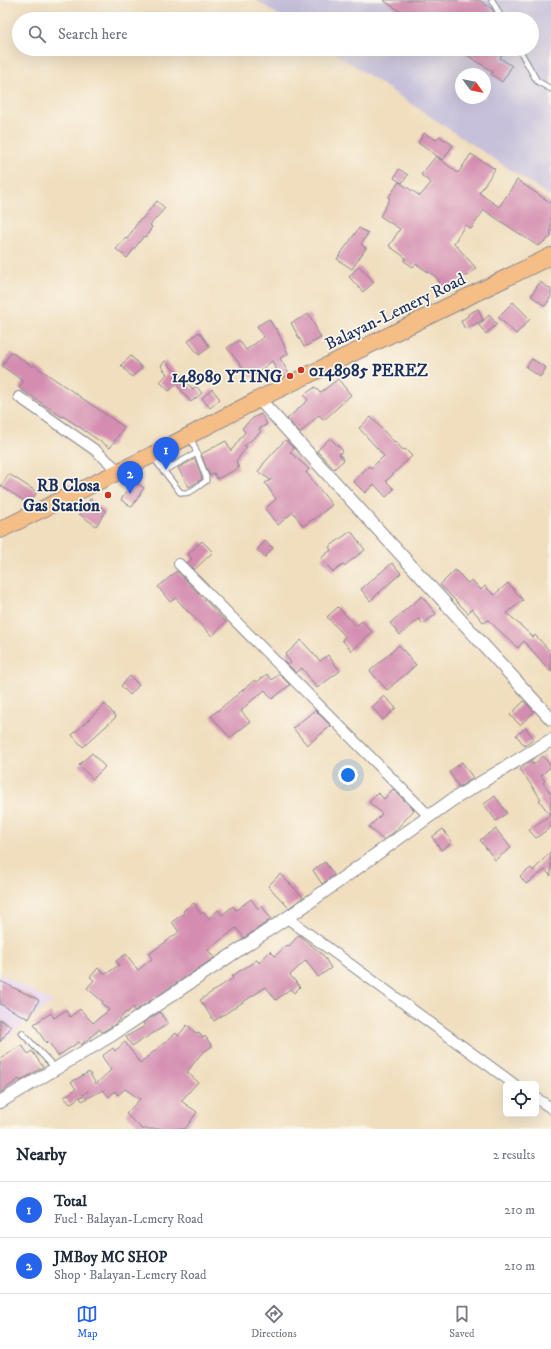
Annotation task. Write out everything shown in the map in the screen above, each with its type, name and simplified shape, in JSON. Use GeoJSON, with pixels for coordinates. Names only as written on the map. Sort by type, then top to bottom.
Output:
{"type":"FeatureCollection","features":[{"type":"Feature","properties":{"kind":"main road","name":"Balayan-Lemery Road"},"geometry":{"type":"LineString","coordinates":[[0,530],[152,455],[259,399],[551,256]]}},
{"type":"Feature","properties":{"kind":"street"},"geometry":{"type":"LineString","coordinates":[[19,397],[95,450],[119,471]]}},
{"type":"Feature","properties":{"kind":"street"},"geometry":{"type":"LineString","coordinates":[[259,399],[551,719]]}},
{"type":"Feature","properties":{"kind":"street"},"geometry":{"type":"LineString","coordinates":[[179,564],[430,816]]}},
{"type":"Feature","properties":{"kind":"street"},"geometry":{"type":"LineString","coordinates":[[0,1102],[112,1035],[287,918],[452,800],[551,740]]}},
{"type":"Feature","properties":{"kind":"street"},"geometry":{"type":"LineString","coordinates":[[287,918],[510,1081]]}},
{"type":"Feature","properties":{"kind":"street"},"geometry":{"type":"LineString","coordinates":[[539,1100],[551,1108]]}},
{"type":"Feature","properties":{"kind":"lane"},"geometry":{"type":"LineString","coordinates":[[492,0],[498,12]]}},
{"type":"Feature","properties":{"kind":"lane"},"geometry":{"type":"LineString","coordinates":[[523,56],[537,81],[551,89]]}},
{"type":"Feature","properties":{"kind":"lane"},"geometry":{"type":"LineString","coordinates":[[152,455],[180,492],[183,494],[188,492],[206,481],[197,453],[189,435]]}},
{"type":"Feature","properties":{"kind":"lane"},"geometry":{"type":"LineString","coordinates":[[163,471],[197,453]]}},
{"type":"Feature","properties":{"kind":"lane"},"geometry":{"type":"LineString","coordinates":[[22,1032],[55,1069]]}},
{"type":"Feature","properties":{"kind":"shaded area"},"geometry":{"type":"Polygon","coordinates":[[[256,0],[551,0],[551,197],[340,56],[539,56],[539,12],[274,12],[256,0]]]}},
{"type":"Feature","properties":{"kind":"shaded area"},"geometry":{"type":"Polygon","coordinates":[[[0,974],[53,1002],[0,1042],[0,974]]]}},
{"type":"Feature","properties":{"kind":"building"},"geometry":{"type":"Polygon","coordinates":[[[383,0],[479,0],[494,12],[401,12],[383,0]]]}},
{"type":"Feature","properties":{"kind":"building"},"geometry":{"type":"Polygon","coordinates":[[[469,56],[501,56],[500,58],[512,66],[502,82],[491,74],[493,72],[491,71],[491,68],[487,68],[469,56]]]}},
{"type":"Feature","properties":{"kind":"building"},"geometry":{"type":"Polygon","coordinates":[[[424,133],[436,140],[439,136],[453,145],[443,160],[418,143],[424,133]]]}},
{"type":"Feature","properties":{"kind":"building"},"geometry":{"type":"Polygon","coordinates":[[[471,154],[495,169],[479,193],[499,207],[517,180],[551,203],[551,237],[538,246],[484,210],[471,229],[465,225],[454,243],[476,268],[467,276],[466,275],[445,290],[436,277],[416,264],[413,267],[404,261],[406,258],[389,246],[400,229],[380,216],[390,199],[388,198],[399,182],[420,196],[431,183],[421,175],[436,156],[458,173],[471,154]]]}},
{"type":"Feature","properties":{"kind":"building"},"geometry":{"type":"Polygon","coordinates":[[[399,169],[408,175],[402,183],[394,178],[399,169]]]}},
{"type":"Feature","properties":{"kind":"building"},"geometry":{"type":"Polygon","coordinates":[[[157,201],[165,208],[150,225],[152,227],[146,237],[144,236],[127,258],[116,249],[126,238],[127,239],[140,219],[141,220],[157,201]]]}},
{"type":"Feature","properties":{"kind":"building"},"geometry":{"type":"Polygon","coordinates":[[[359,228],[368,233],[361,244],[366,248],[352,269],[337,259],[359,228]]]}},
{"type":"Feature","properties":{"kind":"building"},"geometry":{"type":"Polygon","coordinates":[[[359,266],[374,282],[363,292],[349,277],[359,266]]]}},
{"type":"Feature","properties":{"kind":"building"},"geometry":{"type":"Polygon","coordinates":[[[540,282],[551,289],[551,297],[545,306],[531,296],[540,282]]]}},
{"type":"Feature","properties":{"kind":"building"},"geometry":{"type":"Polygon","coordinates":[[[513,302],[530,319],[516,334],[498,317],[513,302]]]}},
{"type":"Feature","properties":{"kind":"building"},"geometry":{"type":"Polygon","coordinates":[[[478,309],[483,320],[465,329],[461,321],[468,316],[468,314],[478,309]]]}},
{"type":"Feature","properties":{"kind":"building"},"geometry":{"type":"Polygon","coordinates":[[[309,314],[321,338],[304,347],[291,323],[309,314]]]}},
{"type":"Feature","properties":{"kind":"building"},"geometry":{"type":"Polygon","coordinates":[[[489,315],[497,324],[486,334],[479,325],[489,315]]]}},
{"type":"Feature","properties":{"kind":"building"},"geometry":{"type":"Polygon","coordinates":[[[269,319],[275,329],[276,328],[288,354],[280,358],[289,374],[281,378],[272,361],[251,378],[227,348],[239,340],[246,350],[264,337],[257,326],[269,319]]]}},
{"type":"Feature","properties":{"kind":"building"},"geometry":{"type":"Polygon","coordinates":[[[199,332],[210,347],[199,355],[188,341],[199,332]]]}},
{"type":"Feature","properties":{"kind":"building"},"geometry":{"type":"Polygon","coordinates":[[[11,352],[33,367],[34,365],[124,427],[110,448],[19,388],[23,381],[2,366],[11,352]]]}},
{"type":"Feature","properties":{"kind":"building"},"geometry":{"type":"Polygon","coordinates":[[[131,356],[142,368],[132,377],[121,365],[131,356]]]}},
{"type":"Feature","properties":{"kind":"building"},"geometry":{"type":"Polygon","coordinates":[[[532,359],[546,368],[540,377],[526,367],[532,359]]]}},
{"type":"Feature","properties":{"kind":"building"},"geometry":{"type":"Polygon","coordinates":[[[165,361],[193,389],[196,386],[202,393],[191,402],[176,384],[169,391],[160,382],[167,374],[161,366],[165,361]]]}},
{"type":"Feature","properties":{"kind":"building"},"geometry":{"type":"Polygon","coordinates":[[[338,379],[351,395],[324,420],[319,415],[300,433],[287,419],[308,400],[304,395],[315,387],[320,393],[338,379]]]}},
{"type":"Feature","properties":{"kind":"building"},"geometry":{"type":"Polygon","coordinates":[[[212,389],[220,399],[210,408],[202,398],[212,389]]]}},
{"type":"Feature","properties":{"kind":"building"},"geometry":{"type":"Polygon","coordinates":[[[261,414],[266,422],[266,425],[259,429],[261,432],[244,446],[247,447],[236,461],[239,468],[217,479],[214,473],[210,476],[201,454],[226,441],[231,451],[245,432],[242,428],[253,418],[261,414]]]}},
{"type":"Feature","properties":{"kind":"building"},"geometry":{"type":"Polygon","coordinates":[[[371,417],[394,442],[395,441],[403,450],[405,449],[412,456],[386,481],[394,489],[386,497],[374,484],[365,493],[353,481],[369,466],[371,468],[384,456],[359,428],[371,417]]]}},
{"type":"Feature","properties":{"kind":"building"},"geometry":{"type":"Polygon","coordinates":[[[330,438],[343,451],[339,454],[344,460],[334,469],[317,451],[330,438]]]}},
{"type":"Feature","properties":{"kind":"building"},"geometry":{"type":"Polygon","coordinates":[[[285,440],[294,448],[290,452],[309,469],[306,472],[332,505],[303,526],[293,512],[278,525],[265,509],[276,499],[265,483],[271,480],[258,472],[264,463],[285,440]]]}},
{"type":"Feature","properties":{"kind":"building"},"geometry":{"type":"Polygon","coordinates":[[[195,459],[202,479],[189,487],[178,468],[195,459]]]}},
{"type":"Feature","properties":{"kind":"building"},"geometry":{"type":"Polygon","coordinates":[[[9,474],[37,492],[29,504],[1,486],[9,474]]]}},
{"type":"Feature","properties":{"kind":"building"},"geometry":{"type":"Polygon","coordinates":[[[133,481],[144,488],[132,507],[121,500],[133,481]]]}},
{"type":"Feature","properties":{"kind":"building"},"geometry":{"type":"Polygon","coordinates":[[[90,499],[106,511],[96,526],[79,514],[90,499]]]}},
{"type":"Feature","properties":{"kind":"building"},"geometry":{"type":"Polygon","coordinates":[[[351,531],[365,550],[344,566],[343,565],[333,572],[321,558],[331,550],[329,547],[351,531]]]}},
{"type":"Feature","properties":{"kind":"building"},"geometry":{"type":"Polygon","coordinates":[[[202,541],[213,552],[194,570],[187,563],[192,559],[188,554],[202,541]]]}},
{"type":"Feature","properties":{"kind":"building"},"geometry":{"type":"Polygon","coordinates":[[[265,541],[273,548],[265,557],[257,550],[265,541]]]}},
{"type":"Feature","properties":{"kind":"building"},"geometry":{"type":"Polygon","coordinates":[[[392,563],[401,573],[370,601],[361,589],[392,563]]]}},
{"type":"Feature","properties":{"kind":"building"},"geometry":{"type":"Polygon","coordinates":[[[455,570],[468,583],[472,580],[481,590],[485,586],[494,595],[508,583],[523,600],[507,613],[533,637],[535,635],[551,652],[551,672],[524,641],[518,648],[488,620],[484,623],[472,609],[468,613],[440,585],[455,570]]]}},
{"type":"Feature","properties":{"kind":"building"},"geometry":{"type":"Polygon","coordinates":[[[177,571],[226,622],[212,636],[176,598],[170,602],[158,587],[177,571]]]}},
{"type":"Feature","properties":{"kind":"building"},"geometry":{"type":"Polygon","coordinates":[[[422,596],[436,614],[423,624],[419,619],[400,635],[390,623],[422,596]]]}},
{"type":"Feature","properties":{"kind":"building"},"geometry":{"type":"Polygon","coordinates":[[[338,607],[356,626],[362,621],[372,632],[352,651],[342,640],[345,636],[327,617],[338,607]]]}},
{"type":"Feature","properties":{"kind":"building"},"geometry":{"type":"Polygon","coordinates":[[[301,640],[320,661],[328,655],[340,671],[317,688],[302,668],[296,673],[288,665],[291,663],[285,655],[301,640]]]}},
{"type":"Feature","properties":{"kind":"building"},"geometry":{"type":"Polygon","coordinates":[[[399,645],[416,665],[387,690],[370,671],[399,645]]]}},
{"type":"Feature","properties":{"kind":"building"},"geometry":{"type":"Polygon","coordinates":[[[267,674],[272,680],[279,674],[290,685],[272,699],[265,690],[250,702],[241,711],[250,722],[230,738],[211,716],[255,680],[257,682],[267,674]]]}},
{"type":"Feature","properties":{"kind":"building"},"geometry":{"type":"Polygon","coordinates":[[[130,676],[139,685],[130,695],[121,686],[130,676]]]}},
{"type":"Feature","properties":{"kind":"building"},"geometry":{"type":"Polygon","coordinates":[[[384,696],[396,708],[383,720],[372,707],[384,696]]]}},
{"type":"Feature","properties":{"kind":"building"},"geometry":{"type":"Polygon","coordinates":[[[524,701],[534,712],[520,725],[510,715],[524,701]]]}},
{"type":"Feature","properties":{"kind":"building"},"geometry":{"type":"Polygon","coordinates":[[[105,704],[116,717],[83,747],[72,735],[105,704]]]}},
{"type":"Feature","properties":{"kind":"building"},"geometry":{"type":"Polygon","coordinates":[[[315,710],[331,726],[307,745],[293,728],[315,710]]]}},
{"type":"Feature","properties":{"kind":"building"},"geometry":{"type":"Polygon","coordinates":[[[526,728],[534,739],[525,746],[516,735],[526,728]]]}},
{"type":"Feature","properties":{"kind":"building"},"geometry":{"type":"Polygon","coordinates":[[[92,753],[105,767],[93,779],[79,765],[92,753]]]}},
{"type":"Feature","properties":{"kind":"building"},"geometry":{"type":"Polygon","coordinates":[[[543,756],[551,766],[541,776],[545,781],[543,783],[551,794],[551,827],[536,838],[529,830],[550,815],[539,800],[541,799],[520,769],[531,761],[533,765],[543,756]]]}},
{"type":"Feature","properties":{"kind":"building"},"geometry":{"type":"Polygon","coordinates":[[[462,762],[473,778],[459,787],[449,772],[462,762]]]}},
{"type":"Feature","properties":{"kind":"building"},"geometry":{"type":"Polygon","coordinates":[[[393,789],[414,810],[393,833],[383,840],[369,827],[382,814],[369,802],[378,793],[384,799],[393,789]]]}},
{"type":"Feature","properties":{"kind":"building"},"geometry":{"type":"Polygon","coordinates":[[[495,796],[507,813],[496,821],[484,804],[495,796]]]}},
{"type":"Feature","properties":{"kind":"building"},"geometry":{"type":"Polygon","coordinates":[[[443,829],[452,843],[441,850],[432,837],[443,829]]]}},
{"type":"Feature","properties":{"kind":"building"},"geometry":{"type":"Polygon","coordinates":[[[496,829],[511,848],[495,860],[480,840],[496,829]]]}},
{"type":"Feature","properties":{"kind":"building"},"geometry":{"type":"Polygon","coordinates":[[[551,851],[551,876],[545,870],[526,884],[520,876],[531,868],[533,871],[551,851]]]}},
{"type":"Feature","properties":{"kind":"building"},"geometry":{"type":"Polygon","coordinates":[[[325,862],[334,875],[322,884],[313,870],[325,862]]]}},
{"type":"Feature","properties":{"kind":"building"},"geometry":{"type":"Polygon","coordinates":[[[280,874],[303,897],[289,908],[268,886],[280,874]]]}},
{"type":"Feature","properties":{"kind":"building"},"geometry":{"type":"Polygon","coordinates":[[[251,899],[258,909],[262,906],[271,919],[244,938],[236,928],[208,950],[214,958],[135,1011],[133,1007],[114,1025],[102,1032],[100,1029],[81,1045],[79,1042],[58,1056],[48,1041],[46,1043],[34,1024],[51,1013],[54,1018],[66,1010],[70,1017],[80,1009],[93,1023],[109,1010],[102,1004],[103,1002],[87,988],[94,980],[90,977],[98,968],[106,974],[119,965],[116,961],[126,954],[138,970],[152,959],[149,954],[179,932],[172,922],[194,903],[201,914],[203,912],[208,919],[218,910],[222,915],[233,906],[236,910],[251,899]]]}},
{"type":"Feature","properties":{"kind":"building"},"geometry":{"type":"Polygon","coordinates":[[[299,935],[323,955],[331,968],[318,977],[306,960],[290,975],[300,987],[294,993],[290,989],[276,1000],[266,987],[214,1021],[200,1000],[233,978],[232,976],[257,960],[259,963],[270,951],[275,956],[287,945],[289,946],[299,935]]]}},
{"type":"Feature","properties":{"kind":"building"},"geometry":{"type":"Polygon","coordinates":[[[0,981],[39,1000],[29,1019],[0,1004],[0,981]]]}},
{"type":"Feature","properties":{"kind":"building"},"geometry":{"type":"Polygon","coordinates":[[[160,1012],[168,1024],[132,1046],[126,1037],[145,1026],[143,1023],[160,1012]]]}},
{"type":"Feature","properties":{"kind":"building"},"geometry":{"type":"Polygon","coordinates":[[[0,1019],[11,1027],[0,1042],[0,1019]]]}},
{"type":"Feature","properties":{"kind":"building"},"geometry":{"type":"Polygon","coordinates":[[[187,1025],[196,1033],[198,1032],[203,1038],[205,1036],[212,1046],[201,1054],[187,1072],[198,1082],[181,1101],[197,1112],[185,1129],[142,1129],[126,1114],[140,1099],[125,1089],[118,1095],[115,1091],[109,1097],[103,1090],[82,1101],[80,1098],[88,1091],[70,1104],[64,1097],[76,1089],[71,1082],[89,1072],[96,1084],[111,1070],[102,1056],[113,1048],[115,1051],[125,1042],[140,1063],[176,1033],[178,1036],[187,1025]]]}},
{"type":"Feature","properties":{"kind":"building"},"geometry":{"type":"Polygon","coordinates":[[[22,1045],[28,1054],[32,1051],[43,1067],[20,1081],[19,1079],[0,1093],[0,1059],[22,1045]]]}},
{"type":"Feature","properties":{"kind":"place","name":"0148985 PEREZ"},"geometry":{"type":"Point","coordinates":[301,370]}},
{"type":"Feature","properties":{"kind":"place","name":"148989 YTING"},"geometry":{"type":"Point","coordinates":[290,376]}},
{"type":"Feature","properties":{"kind":"place","name":"Total"},"geometry":{"type":"Point","coordinates":[166,470]}},
{"type":"Feature","properties":{"kind":"place","name":"JMBoy MC SHOP"},"geometry":{"type":"Point","coordinates":[130,494]}},
{"type":"Feature","properties":{"kind":"place","name":"RB Closa Gas Station"},"geometry":{"type":"Point","coordinates":[108,495]}}]}
